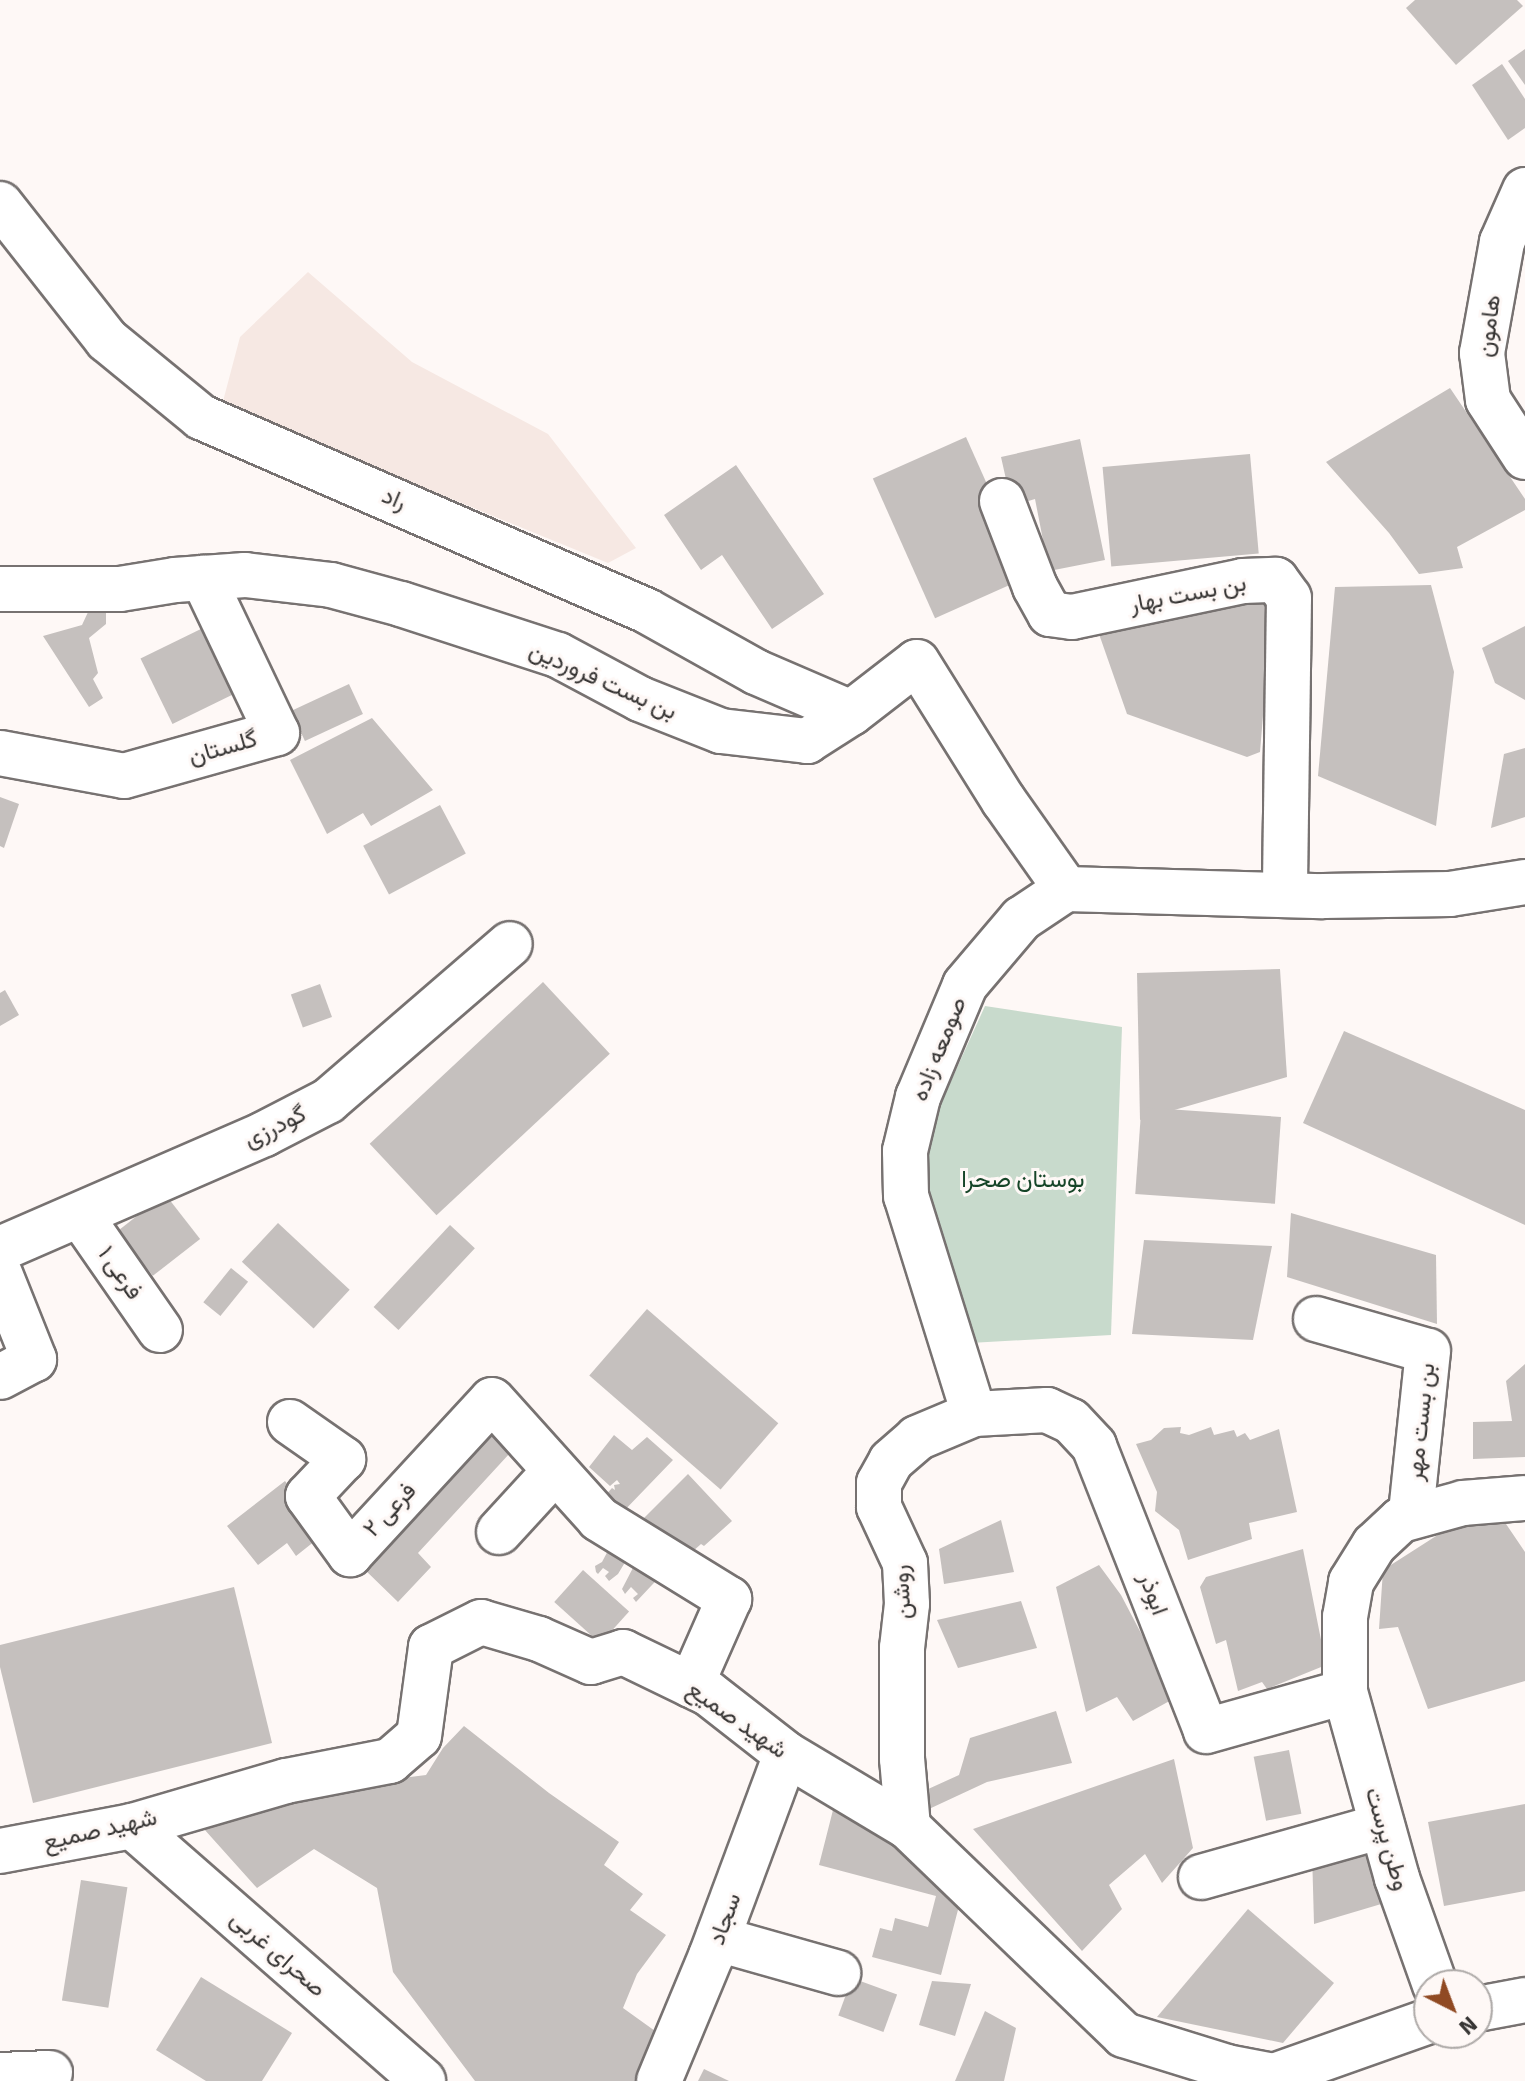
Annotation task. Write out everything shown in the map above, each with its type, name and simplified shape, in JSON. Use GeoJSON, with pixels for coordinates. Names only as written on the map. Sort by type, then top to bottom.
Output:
{"type":"FeatureCollection","features":[{"type":"Feature","properties":{"kind":"street","name":"هامون"},"geometry":{"type":"LineString","coordinates":[[1525,190],[1502,242],[1482,353],[1488,400],[1525,457]]}},
{"type":"Feature","properties":{"kind":"street","name":"راد"},"geometry":{"type":"LineString","coordinates":[[0,204],[107,340],[201,417],[633,604],[756,672],[851,713]]}},
{"type":"Feature","properties":{"kind":"street","name":"بن بست بهار"},"geometry":{"type":"LineString","coordinates":[[1002,501],[1035,587],[1050,614],[1072,617],[1243,581],[1276,580],[1289,598],[1285,894]]}},
{"type":"Feature","properties":{"kind":"street","name":"بن بست فروردین"},"geometry":{"type":"LineString","coordinates":[[0,589],[120,589],[245,575],[331,585],[401,604],[558,655],[640,699],[721,731],[807,741],[851,713],[917,662],[1004,801],[1066,889]]}},
{"type":"Feature","properties":{"kind":"street","name":"گلستان"},"geometry":{"type":"LineString","coordinates":[[0,753],[124,776],[277,733],[203,578]]}},
{"type":"Feature","properties":{"kind":"street"},"geometry":{"type":"LineString","coordinates":[[1066,889],[1450,894],[1525,882]]}},
{"type":"Feature","properties":{"kind":"street","name":"صومعه زاده"},"geometry":{"type":"LineString","coordinates":[[974,1414],[906,1196],[905,1151],[918,1097],[965,985],[1021,919],[1066,889]]}},
{"type":"Feature","properties":{"kind":"street","name":"گودرزی"},"geometry":{"type":"LineString","coordinates":[[0,1249],[264,1134],[328,1101],[510,944]]}},
{"type":"Feature","properties":{"kind":"street","name":"فرعی ۱"},"geometry":{"type":"LineString","coordinates":[[80,1215],[160,1330]]}},
{"type":"Feature","properties":{"kind":"street"},"geometry":{"type":"LineString","coordinates":[[0,1274],[34,1359],[0,1377]]}},
{"type":"Feature","properties":{"kind":"street","name":"بن بست مهر"},"geometry":{"type":"LineString","coordinates":[[1316,1319],[1428,1351],[1411,1514]]}},
{"type":"Feature","properties":{"kind":"street","name":"فرعی ۲"},"geometry":{"type":"LineString","coordinates":[[290,1422],[343,1459],[308,1496],[350,1554],[492,1400],[554,1472]]}},
{"type":"Feature","properties":{"kind":"street","name":"ابوذر"},"geometry":{"type":"LineString","coordinates":[[974,1414],[1047,1410],[1071,1421],[1094,1446],[1206,1731],[1345,1692]]}},
{"type":"Feature","properties":{"kind":"street","name":"روشن"},"geometry":{"type":"LineString","coordinates":[[908,1827],[902,1759],[902,1648],[907,1604],[905,1563],[879,1507],[879,1483],[891,1461],[917,1438],[974,1414]]}},
{"type":"Feature","properties":{"kind":"street"},"geometry":{"type":"LineString","coordinates":[[499,1532],[554,1472],[599,1519],[729,1599],[691,1685]]}},
{"type":"Feature","properties":{"kind":"street"},"geometry":{"type":"LineString","coordinates":[[1411,1514],[1463,1503],[1519,1511]]}},
{"type":"Feature","properties":{"kind":"street","name":"وطن پرست"},"geometry":{"type":"LineString","coordinates":[[1411,1514],[1374,1545],[1351,1582],[1345,1617],[1345,1692],[1382,1826],[1430,1969]]}},
{"type":"Feature","properties":{"kind":"street","name":"شهید صمیع"},"geometry":{"type":"LineString","coordinates":[[0,1851],[132,1826],[286,1781],[390,1761],[419,1736],[431,1647],[481,1622],[539,1639],[591,1662],[623,1652],[708,1693],[786,1754],[908,1827],[1124,2035],[1227,2067],[1275,2077],[1413,2027]]}},
{"type":"Feature","properties":{"kind":"street","name":"سجاد"},"geometry":{"type":"LineString","coordinates":[[659,2081],[718,1939],[786,1754]]}},
{"type":"Feature","properties":{"kind":"street","name":"صحرای غربی"},"geometry":{"type":"LineString","coordinates":[[132,1826],[423,2081]]}},
{"type":"Feature","properties":{"kind":"street"},"geometry":{"type":"LineString","coordinates":[[1201,1877],[1382,1826]]}},
{"type":"Feature","properties":{"kind":"street"},"geometry":{"type":"LineString","coordinates":[[718,1939],[838,1973]]}},
{"type":"Feature","properties":{"kind":"street"},"geometry":{"type":"LineString","coordinates":[[1493,2006],[1525,2000]]}},
{"type":"Feature","properties":{"kind":"street"},"geometry":{"type":"LineString","coordinates":[[0,2075],[50,2073]]}},
{"type":"Feature","properties":{"kind":"shaded area"},"geometry":{"type":"Polygon","coordinates":[[[308,272],[412,362],[548,434],[636,548],[608,563],[222,405],[240,337],[308,272]]]}},
{"type":"Feature","properties":{"kind":"green space","name":"بوستان صحرا"},"geometry":{"type":"Polygon","coordinates":[[[985,1006],[1122,1027],[1111,1335],[970,1343],[928,1206],[929,1153],[941,1103],[985,1006]]]}},
{"type":"Feature","properties":{"kind":"building"},"geometry":{"type":"Polygon","coordinates":[[[1415,0],[1517,0],[1523,6],[1456,65],[1406,8],[1415,0]]]}},
{"type":"Feature","properties":{"kind":"building"},"geometry":{"type":"Polygon","coordinates":[[[1525,49],[1525,85],[1508,61],[1525,49]]]}},
{"type":"Feature","properties":{"kind":"building"},"geometry":{"type":"Polygon","coordinates":[[[1502,64],[1525,99],[1525,128],[1508,140],[1472,85],[1502,64]]]}},
{"type":"Feature","properties":{"kind":"building"},"geometry":{"type":"Polygon","coordinates":[[[1450,388],[1525,499],[1525,510],[1457,547],[1463,568],[1419,574],[1389,533],[1326,462],[1450,388]]]}},
{"type":"Feature","properties":{"kind":"building"},"geometry":{"type":"Polygon","coordinates":[[[966,437],[1028,577],[935,618],[873,478],[966,437]]]}},
{"type":"Feature","properties":{"kind":"building"},"geometry":{"type":"Polygon","coordinates":[[[1080,439],[1105,560],[1049,571],[1035,499],[1012,506],[1001,457],[1080,439]]]}},
{"type":"Feature","properties":{"kind":"building"},"geometry":{"type":"Polygon","coordinates":[[[1250,454],[1259,554],[1111,567],[1103,467],[1250,454]]]}},
{"type":"Feature","properties":{"kind":"building"},"geometry":{"type":"Polygon","coordinates":[[[736,465],[824,594],[772,629],[722,555],[701,570],[664,515],[736,465]]]}},
{"type":"Feature","properties":{"kind":"building"},"geometry":{"type":"Polygon","coordinates":[[[1431,585],[1454,672],[1436,826],[1318,776],[1335,587],[1431,585]]]}},
{"type":"Feature","properties":{"kind":"building"},"geometry":{"type":"Polygon","coordinates":[[[1257,599],[1269,604],[1271,618],[1260,752],[1247,757],[1127,714],[1099,634],[1257,599]]]}},
{"type":"Feature","properties":{"kind":"building"},"geometry":{"type":"Polygon","coordinates":[[[106,609],[106,624],[89,638],[98,673],[93,679],[103,698],[89,707],[43,636],[82,625],[89,610],[106,609]]]}},
{"type":"Feature","properties":{"kind":"building"},"geometry":{"type":"Polygon","coordinates":[[[207,626],[239,692],[172,724],[140,658],[207,626]]]}},
{"type":"Feature","properties":{"kind":"building"},"geometry":{"type":"Polygon","coordinates":[[[1525,626],[1525,700],[1495,683],[1482,648],[1525,626]]]}},
{"type":"Feature","properties":{"kind":"building"},"geometry":{"type":"Polygon","coordinates":[[[349,684],[363,714],[305,741],[291,711],[349,684]]]}},
{"type":"Feature","properties":{"kind":"building"},"geometry":{"type":"Polygon","coordinates":[[[372,718],[433,790],[371,826],[363,813],[327,834],[290,760],[372,718]]]}},
{"type":"Feature","properties":{"kind":"building"},"geometry":{"type":"Polygon","coordinates":[[[1525,748],[1525,817],[1491,828],[1504,754],[1525,748]]]}},
{"type":"Feature","properties":{"kind":"building"},"geometry":{"type":"Polygon","coordinates":[[[0,797],[19,804],[4,848],[0,846],[0,797]]]}},
{"type":"Feature","properties":{"kind":"building"},"geometry":{"type":"Polygon","coordinates":[[[440,805],[466,854],[389,894],[363,846],[440,805]]]}},
{"type":"Feature","properties":{"kind":"building"},"geometry":{"type":"Polygon","coordinates":[[[1280,969],[1287,1077],[1140,1120],[1137,973],[1280,969]]]}},
{"type":"Feature","properties":{"kind":"building"},"geometry":{"type":"Polygon","coordinates":[[[543,982],[610,1054],[437,1215],[370,1144],[543,982]]]}},
{"type":"Feature","properties":{"kind":"building"},"geometry":{"type":"Polygon","coordinates":[[[320,984],[332,1017],[303,1027],[291,995],[320,984]]]}},
{"type":"Feature","properties":{"kind":"building"},"geometry":{"type":"Polygon","coordinates":[[[5,990],[19,1015],[0,1026],[0,993],[5,990]]]}},
{"type":"Feature","properties":{"kind":"building"},"geometry":{"type":"Polygon","coordinates":[[[1344,1031],[1525,1110],[1525,1225],[1303,1123],[1344,1031]]]}},
{"type":"Feature","properties":{"kind":"building"},"geometry":{"type":"Polygon","coordinates":[[[1141,1107],[1281,1117],[1275,1204],[1135,1194],[1141,1107]]]}},
{"type":"Feature","properties":{"kind":"building"},"geometry":{"type":"Polygon","coordinates":[[[165,1194],[200,1239],[153,1276],[118,1231],[165,1194]]]}},
{"type":"Feature","properties":{"kind":"building"},"geometry":{"type":"Polygon","coordinates":[[[1291,1213],[1436,1255],[1437,1324],[1287,1277],[1291,1213]]]}},
{"type":"Feature","properties":{"kind":"building"},"geometry":{"type":"Polygon","coordinates":[[[278,1223],[350,1290],[314,1329],[242,1262],[278,1223]]]}},
{"type":"Feature","properties":{"kind":"building"},"geometry":{"type":"Polygon","coordinates":[[[450,1225],[475,1248],[398,1330],[374,1307],[450,1225]]]}},
{"type":"Feature","properties":{"kind":"building"},"geometry":{"type":"Polygon","coordinates":[[[1144,1240],[1272,1246],[1253,1340],[1132,1334],[1144,1240]]]}},
{"type":"Feature","properties":{"kind":"building"},"geometry":{"type":"Polygon","coordinates":[[[231,1268],[248,1282],[220,1316],[203,1302],[231,1268]]]}},
{"type":"Feature","properties":{"kind":"building"},"geometry":{"type":"Polygon","coordinates":[[[647,1309],[778,1423],[721,1490],[589,1375],[647,1309]]]}},
{"type":"Feature","properties":{"kind":"building"},"geometry":{"type":"Polygon","coordinates":[[[1525,1364],[1525,1457],[1473,1459],[1473,1422],[1512,1421],[1506,1381],[1525,1364]]]}},
{"type":"Feature","properties":{"kind":"building"},"geometry":{"type":"Polygon","coordinates":[[[1181,1427],[1180,1433],[1189,1435],[1211,1427],[1214,1435],[1234,1430],[1237,1437],[1245,1433],[1250,1440],[1279,1429],[1297,1512],[1249,1523],[1252,1539],[1188,1560],[1179,1530],[1155,1511],[1157,1492],[1136,1444],[1151,1440],[1164,1428],[1181,1427]]]}},
{"type":"Feature","properties":{"kind":"building"},"geometry":{"type":"Polygon","coordinates":[[[488,1432],[510,1453],[418,1553],[431,1567],[398,1602],[362,1567],[488,1432]]]}},
{"type":"Feature","properties":{"kind":"building"},"geometry":{"type":"Polygon","coordinates":[[[614,1435],[632,1450],[647,1437],[673,1460],[620,1515],[601,1500],[612,1488],[615,1490],[614,1485],[620,1484],[617,1480],[610,1486],[589,1467],[614,1435]]]}},
{"type":"Feature","properties":{"kind":"building"},"geometry":{"type":"Polygon","coordinates":[[[688,1474],[732,1521],[683,1560],[633,1529],[688,1474]]]}},
{"type":"Feature","properties":{"kind":"building"},"geometry":{"type":"Polygon","coordinates":[[[285,1481],[325,1533],[296,1556],[287,1543],[258,1565],[227,1526],[285,1481]]]}},
{"type":"Feature","properties":{"kind":"building"},"geometry":{"type":"Polygon","coordinates":[[[1472,1513],[1504,1521],[1525,1552],[1525,1681],[1428,1709],[1398,1627],[1379,1629],[1383,1570],[1472,1513]]]}},
{"type":"Feature","properties":{"kind":"building"},"geometry":{"type":"Polygon","coordinates":[[[1001,1520],[1014,1572],[944,1584],[939,1549],[1001,1520]]]}},
{"type":"Feature","properties":{"kind":"building"},"geometry":{"type":"Polygon","coordinates":[[[636,1544],[618,1574],[609,1581],[605,1576],[609,1572],[603,1568],[598,1574],[596,1572],[595,1566],[602,1562],[611,1545],[636,1544]]]}},
{"type":"Feature","properties":{"kind":"building"},"geometry":{"type":"Polygon","coordinates":[[[1303,1549],[1326,1665],[1267,1689],[1262,1682],[1238,1691],[1226,1640],[1216,1644],[1200,1587],[1206,1577],[1303,1549]]]}},
{"type":"Feature","properties":{"kind":"building"},"geometry":{"type":"Polygon","coordinates":[[[636,1562],[667,1569],[636,1602],[633,1598],[638,1594],[631,1587],[625,1594],[622,1589],[636,1562]]]}},
{"type":"Feature","properties":{"kind":"building"},"geometry":{"type":"Polygon","coordinates":[[[1099,1565],[1121,1595],[1175,1698],[1133,1721],[1117,1697],[1086,1712],[1056,1587],[1099,1565]]]}},
{"type":"Feature","properties":{"kind":"building"},"geometry":{"type":"Polygon","coordinates":[[[583,1570],[629,1611],[600,1643],[554,1602],[583,1570]]]}},
{"type":"Feature","properties":{"kind":"building"},"geometry":{"type":"Polygon","coordinates":[[[234,1587],[272,1743],[33,1803],[0,1667],[0,1645],[234,1587]]]}},
{"type":"Feature","properties":{"kind":"building"},"geometry":{"type":"Polygon","coordinates":[[[1021,1601],[1037,1648],[958,1668],[937,1620],[1021,1601]]]}},
{"type":"Feature","properties":{"kind":"building"},"geometry":{"type":"Polygon","coordinates":[[[1056,1711],[1072,1763],[987,1782],[929,1809],[926,1790],[959,1775],[970,1738],[1056,1711]]]}},
{"type":"Feature","properties":{"kind":"building"},"geometry":{"type":"Polygon","coordinates":[[[464,1726],[549,1793],[619,1842],[604,1865],[643,1894],[630,1910],[666,1935],[637,1974],[623,2008],[676,2046],[659,2081],[475,2081],[393,1972],[377,1888],[314,1849],[257,1888],[204,1829],[355,1784],[426,1775],[443,1748],[464,1726]]]}},
{"type":"Feature","properties":{"kind":"building"},"geometry":{"type":"Polygon","coordinates":[[[1289,1750],[1301,1814],[1266,1821],[1254,1757],[1289,1750]]]}},
{"type":"Feature","properties":{"kind":"building"},"geometry":{"type":"Polygon","coordinates":[[[1174,1759],[1193,1848],[1162,1883],[1145,1854],[1109,1885],[1122,1909],[1082,1951],[973,1829],[1174,1759]]]}},
{"type":"Feature","properties":{"kind":"building"},"geometry":{"type":"Polygon","coordinates":[[[1525,1804],[1525,1891],[1444,1906],[1428,1822],[1525,1804]]]}},
{"type":"Feature","properties":{"kind":"building"},"geometry":{"type":"Polygon","coordinates":[[[833,1810],[870,1819],[959,1906],[941,1975],[872,1957],[880,1928],[892,1931],[895,1918],[928,1927],[936,1896],[819,1865],[833,1810]]]}},
{"type":"Feature","properties":{"kind":"building"},"geometry":{"type":"Polygon","coordinates":[[[1379,1833],[1398,1899],[1314,1924],[1312,1852],[1379,1833]]]}},
{"type":"Feature","properties":{"kind":"building"},"geometry":{"type":"Polygon","coordinates":[[[81,1880],[127,1887],[108,2008],[62,2000],[81,1880]]]}},
{"type":"Feature","properties":{"kind":"building"},"geometry":{"type":"Polygon","coordinates":[[[1248,1909],[1334,1983],[1283,2043],[1157,2017],[1248,1909]]]}},
{"type":"Feature","properties":{"kind":"building"},"geometry":{"type":"Polygon","coordinates":[[[201,1977],[292,2033],[262,2081],[206,2081],[156,2050],[201,1977]]]}},
{"type":"Feature","properties":{"kind":"building"},"geometry":{"type":"Polygon","coordinates":[[[852,1978],[897,1994],[883,2032],[838,2016],[852,1978]]]}},
{"type":"Feature","properties":{"kind":"building"},"geometry":{"type":"Polygon","coordinates":[[[932,1981],[971,1984],[955,2036],[919,2025],[932,1981]]]}},
{"type":"Feature","properties":{"kind":"building"},"geometry":{"type":"Polygon","coordinates":[[[985,2011],[1016,2028],[1004,2081],[955,2081],[985,2011]]]}},
{"type":"Feature","properties":{"kind":"building"},"geometry":{"type":"Polygon","coordinates":[[[704,2069],[729,2081],[698,2081],[704,2069]]]}}]}
